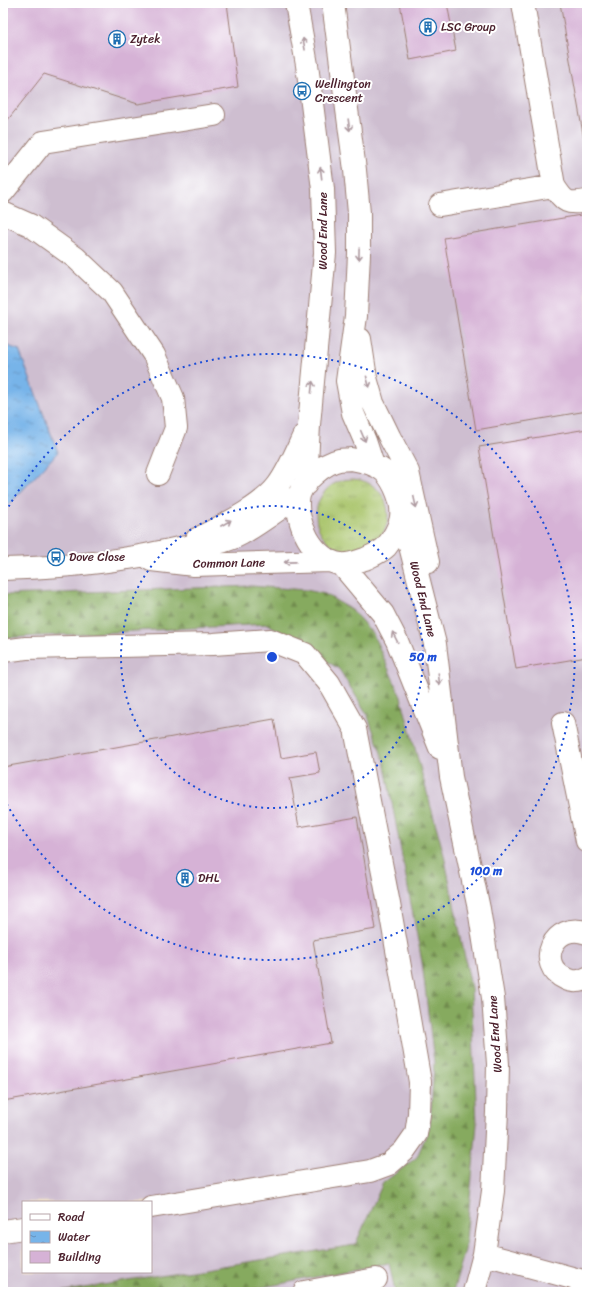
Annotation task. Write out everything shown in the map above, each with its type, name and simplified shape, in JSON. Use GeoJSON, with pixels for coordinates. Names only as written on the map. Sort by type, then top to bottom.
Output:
{"type":"FeatureCollection","features":[{"type":"Feature","properties":{"kind":"street","name":"Wood End Lane"},"geometry":{"type":"LineString","coordinates":[[296,3],[308,65],[323,189],[325,253],[303,489]]}},
{"type":"Feature","properties":{"kind":"street"},"geometry":{"type":"LineString","coordinates":[[333,3],[355,170],[358,206],[359,254],[356,316],[347,381],[353,413],[373,465]]}},
{"type":"Feature","properties":{"kind":"street"},"geometry":{"type":"LineString","coordinates":[[523,3],[554,186],[563,200],[574,203],[587,201]]}},
{"type":"Feature","properties":{"kind":"street"},"geometry":{"type":"LineString","coordinates":[[3,192],[43,142],[214,115]]}},
{"type":"Feature","properties":{"kind":"street"},"geometry":{"type":"LineString","coordinates":[[440,205],[554,186]]}},
{"type":"Feature","properties":{"kind":"street"},"geometry":{"type":"LineString","coordinates":[[3,214],[30,225],[76,258],[112,292],[154,355],[173,398],[176,428],[158,474]]}},
{"type":"Feature","properties":{"kind":"street"},"geometry":{"type":"LineString","coordinates":[[356,316],[366,378],[373,402],[408,472],[410,480],[436,597],[435,644]]}},
{"type":"Feature","properties":{"kind":"street"},"geometry":{"type":"LineString","coordinates":[[180,548],[223,525],[262,501],[278,485],[293,459],[308,425]]}},
{"type":"Feature","properties":{"kind":"street"},"geometry":{"type":"LineString","coordinates":[[351,459],[364,461],[385,472],[395,487],[401,507],[401,518],[395,533],[385,547],[374,555],[358,562],[335,563],[317,550],[305,534],[300,522],[298,507],[303,489],[316,472],[338,460],[351,459]]}},
{"type":"Feature","properties":{"kind":"street","name":"Common Lane"},"geometry":{"type":"LineString","coordinates":[[3,569],[90,564],[180,548],[219,543],[241,534],[303,489]]}},
{"type":"Feature","properties":{"kind":"street","name":"Wood End Lane"},"geometry":{"type":"LineString","coordinates":[[401,518],[409,542],[435,644],[451,777],[479,909],[493,998],[498,1064],[497,1120],[493,1191],[484,1254],[474,1292]]}},
{"type":"Feature","properties":{"kind":"street","name":"Common Lane"},"geometry":{"type":"LineString","coordinates":[[130,558],[194,565],[335,563]]}},
{"type":"Feature","properties":{"kind":"street","name":"Wood End Lane"},"geometry":{"type":"LineString","coordinates":[[335,563],[383,614],[397,641],[451,777]]}},
{"type":"Feature","properties":{"kind":"street"},"geometry":{"type":"LineString","coordinates":[[3,651],[26,648],[213,644],[270,640],[305,654],[329,683],[355,729],[389,904],[420,1082],[419,1114],[416,1134],[404,1151],[389,1164],[370,1171],[152,1207]]}},
{"type":"Feature","properties":{"kind":"street"},"geometry":{"type":"LineString","coordinates":[[563,723],[587,842]]}},
{"type":"Feature","properties":{"kind":"street"},"geometry":{"type":"LineString","coordinates":[[586,982],[568,980],[560,976],[554,971],[550,955],[552,946],[556,939],[562,934],[574,930],[587,932]]}},
{"type":"Feature","properties":{"kind":"street"},"geometry":{"type":"LineString","coordinates":[[3,1231],[22,1228]]}},
{"type":"Feature","properties":{"kind":"street"},"geometry":{"type":"LineString","coordinates":[[484,1254],[587,1282]]}},
{"type":"Feature","properties":{"kind":"street"},"geometry":{"type":"LineString","coordinates":[[304,1292],[376,1279]]}},
{"type":"Feature","properties":{"kind":"shaded area"},"geometry":{"type":"Polygon","coordinates":[[[3,3],[587,3],[587,1292],[3,1292],[3,3]]]}},
{"type":"Feature","properties":{"kind":"green space"},"geometry":{"type":"Polygon","coordinates":[[[352,479],[372,485],[382,495],[388,515],[382,535],[372,545],[352,551],[332,545],[322,535],[316,515],[322,495],[332,485],[352,479]]]}},
{"type":"Feature","properties":{"kind":"green space"},"geometry":{"type":"Polygon","coordinates":[[[251,586],[306,590],[325,594],[352,610],[373,634],[401,697],[444,855],[471,987],[477,1124],[465,1250],[453,1292],[395,1292],[389,1263],[238,1292],[59,1292],[355,1245],[383,1183],[417,1157],[430,1126],[434,1062],[422,962],[384,761],[367,714],[339,669],[268,624],[3,638],[3,595],[251,586]]]}},
{"type":"Feature","properties":{"kind":"water"},"geometry":{"type":"Polygon","coordinates":[[[3,344],[19,350],[58,452],[5,509],[3,509],[3,344]]]}},
{"type":"Feature","properties":{"kind":"building","name":"Zytek"},"geometry":{"type":"Polygon","coordinates":[[[3,3],[227,3],[238,87],[138,104],[44,74],[3,126],[3,3]]]}},
{"type":"Feature","properties":{"kind":"building","name":"LSC Group"},"geometry":{"type":"Polygon","coordinates":[[[400,3],[447,3],[456,51],[410,60],[400,3]]]}},
{"type":"Feature","properties":{"kind":"building"},"geometry":{"type":"Polygon","coordinates":[[[560,3],[587,3],[586,151],[560,3]]]}},
{"type":"Feature","properties":{"kind":"building"},"geometry":{"type":"Polygon","coordinates":[[[587,214],[587,411],[476,430],[444,238],[587,214]]]}},
{"type":"Feature","properties":{"kind":"building"},"geometry":{"type":"Polygon","coordinates":[[[587,429],[587,657],[516,669],[479,447],[587,429]]]}},
{"type":"Feature","properties":{"kind":"building","name":"DHL"},"geometry":{"type":"Polygon","coordinates":[[[274,719],[281,758],[316,752],[320,773],[290,778],[299,827],[357,817],[376,929],[313,940],[331,1043],[3,1101],[3,767],[274,719]]]}},
{"type":"Feature","properties":{"kind":"place","name":"LSC Group"},"geometry":{"type":"Point","coordinates":[428,27]}},
{"type":"Feature","properties":{"kind":"place","name":"Zytek"},"geometry":{"type":"Point","coordinates":[117,39]}},
{"type":"Feature","properties":{"kind":"place","name":"Wellington Crescent"},"geometry":{"type":"Point","coordinates":[302,91]}},
{"type":"Feature","properties":{"kind":"place","name":"Dove Close"},"geometry":{"type":"Point","coordinates":[56,557]}},
{"type":"Feature","properties":{"kind":"place","name":"DHL"},"geometry":{"type":"Point","coordinates":[185,878]}}]}
